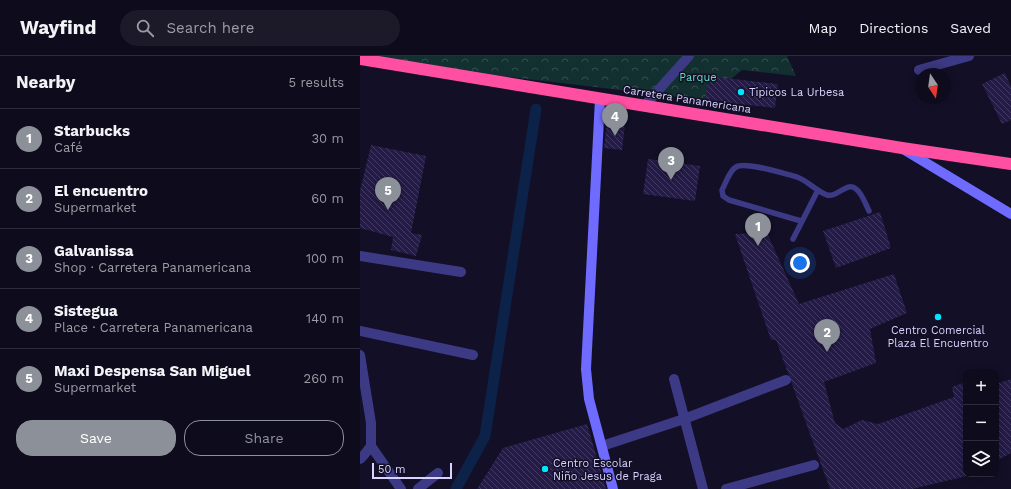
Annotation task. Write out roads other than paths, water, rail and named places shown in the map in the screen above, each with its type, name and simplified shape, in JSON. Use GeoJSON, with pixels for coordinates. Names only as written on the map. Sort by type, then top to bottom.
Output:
{"type":"FeatureCollection","features":[{"type":"Feature","properties":{"kind":"highway","name":"Carretera Panamericana"},"geometry":{"type":"LineString","coordinates":[[360,59],[902,148],[1011,164]]}},
{"type":"Feature","properties":{"kind":"street"},"geometry":{"type":"LineString","coordinates":[[645,105],[687,58],[698,56]]}},
{"type":"Feature","properties":{"kind":"street"},"geometry":{"type":"LineString","coordinates":[[926,68],[969,56]]}},
{"type":"Feature","properties":{"kind":"street"},"geometry":{"type":"LineString","coordinates":[[600,99],[586,369],[590,399],[613,489]]}},
{"type":"Feature","properties":{"kind":"street"},"geometry":{"type":"LineString","coordinates":[[902,148],[1011,214]]}},
{"type":"Feature","properties":{"kind":"street"},"geometry":{"type":"LineString","coordinates":[[360,256],[461,272]]}},
{"type":"Feature","properties":{"kind":"street"},"geometry":{"type":"LineString","coordinates":[[360,331],[473,355]]}},
{"type":"Feature","properties":{"kind":"street"},"geometry":{"type":"LineString","coordinates":[[360,355],[371,423],[371,446],[401,489]]}},
{"type":"Feature","properties":{"kind":"street"},"geometry":{"type":"LineString","coordinates":[[674,378],[703,489]]}},
{"type":"Feature","properties":{"kind":"street"},"geometry":{"type":"LineString","coordinates":[[602,446],[684,419],[786,380]]}},
{"type":"Feature","properties":{"kind":"street"},"geometry":{"type":"LineString","coordinates":[[360,459],[371,446]]}},
{"type":"Feature","properties":{"kind":"street"},"geometry":{"type":"LineString","coordinates":[[726,489],[814,465]]}},
{"type":"Feature","properties":{"kind":"street"},"geometry":{"type":"LineString","coordinates":[[418,489],[438,473]]}},
{"type":"Feature","properties":{"kind":"lane"},"geometry":{"type":"LineString","coordinates":[[801,221],[728,200],[723,196],[722,190],[732,170],[738,166],[746,164],[804,180],[818,190],[830,195],[847,187],[853,187],[857,189],[869,211]]}},
{"type":"Feature","properties":{"kind":"lane"},"geometry":{"type":"LineString","coordinates":[[793,239],[818,190]]}},
{"type":"Feature","properties":{"kind":"waterway"},"geometry":{"type":"LineString","coordinates":[[456,489],[485,436],[536,109]]}},
{"type":"Feature","properties":{"kind":"place","name":"Tipicos La Urbesa"},"geometry":{"type":"Point","coordinates":[741,92]}},
{"type":"Feature","properties":{"kind":"place","name":"Sistegua"},"geometry":{"type":"Point","coordinates":[615,136]}},
{"type":"Feature","properties":{"kind":"place","name":"Galvanissa"},"geometry":{"type":"Point","coordinates":[671,180]}},
{"type":"Feature","properties":{"kind":"place","name":"Maxi Despensa San Miguel"},"geometry":{"type":"Point","coordinates":[388,210]}},
{"type":"Feature","properties":{"kind":"place","name":"Starbucks"},"geometry":{"type":"Point","coordinates":[758,246]}},
{"type":"Feature","properties":{"kind":"place","name":"Centro Comercial Plaza El Encuentro"},"geometry":{"type":"Point","coordinates":[938,317]}},
{"type":"Feature","properties":{"kind":"place","name":"El encuentro"},"geometry":{"type":"Point","coordinates":[827,352]}},
{"type":"Feature","properties":{"kind":"place","name":"Centro Escolar Niño Jesus de Praga"},"geometry":{"type":"Point","coordinates":[545,469]}},
{"type":"Feature","properties":{"kind":"park label","name":"Parque"},"geometry":{"type":"Point","coordinates":[698,77]}}]}
